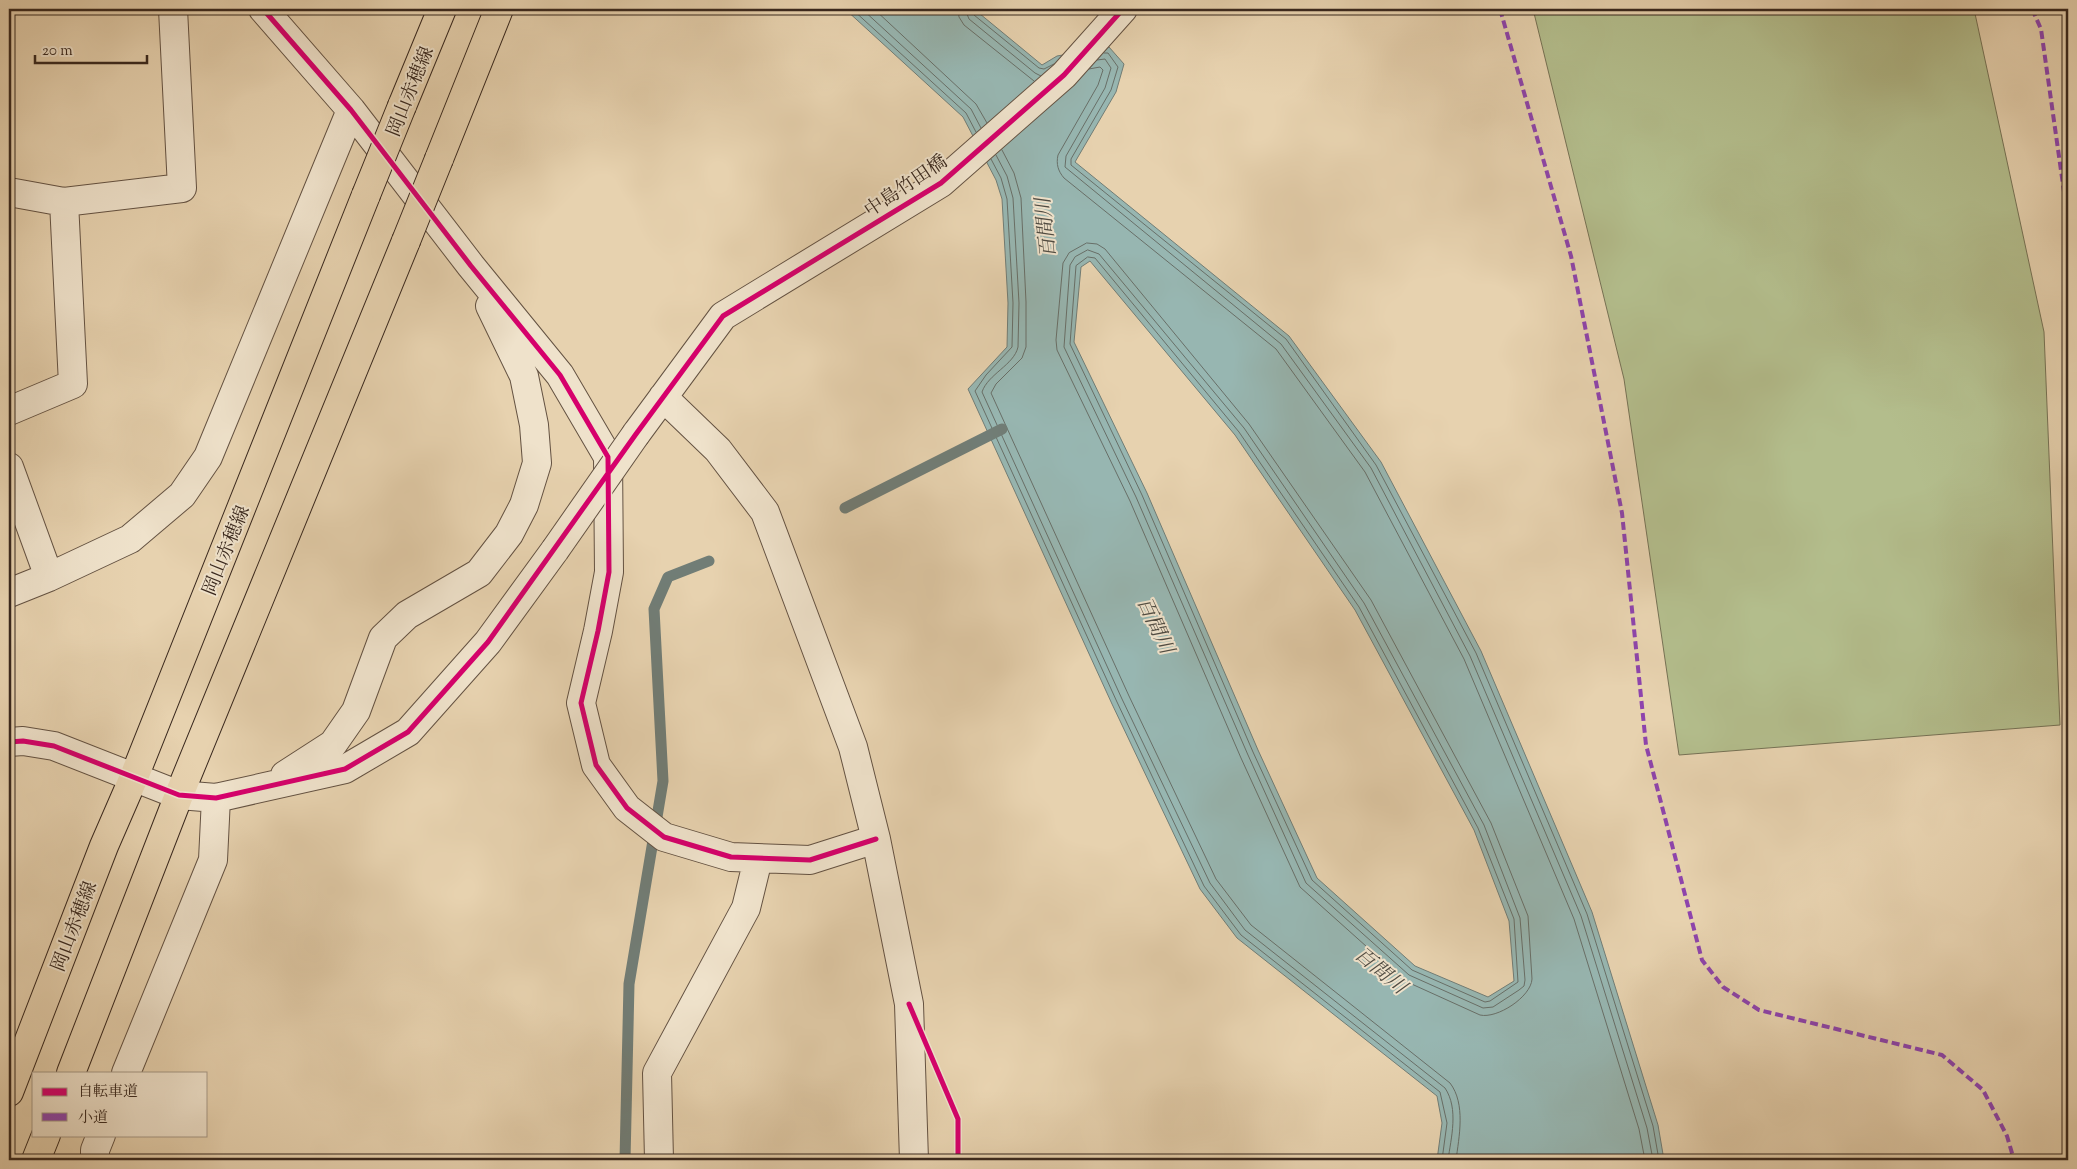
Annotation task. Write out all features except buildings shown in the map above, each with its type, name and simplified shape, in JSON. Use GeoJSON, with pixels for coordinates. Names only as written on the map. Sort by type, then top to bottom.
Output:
{"type":"FeatureCollection","features":[{"type":"Feature","properties":{"kind":"main road","name":"岡山赤穂線"},"geometry":{"type":"LineString","coordinates":[[9,1092],[104,846],[134,777],[442,9]]}},
{"type":"Feature","properties":{"kind":"main road"},"geometry":{"type":"LineString","coordinates":[[71,1072],[179,795],[497,15]]}},
{"type":"Feature","properties":{"kind":"main road"},"geometry":{"type":"LineString","coordinates":[[36,1160],[46,1136]]}},
{"type":"Feature","properties":{"kind":"street"},"geometry":{"type":"LineString","coordinates":[[9,192],[64,202],[182,188],[173,9]]}},
{"type":"Feature","properties":{"kind":"street"},"geometry":{"type":"LineString","coordinates":[[263,9],[351,110],[471,266],[560,375],[608,457],[608,572],[598,631],[581,702],[596,765],[627,808],[664,837],[731,857],[810,860],[876,839]]}},
{"type":"Feature","properties":{"kind":"street","name":"中島竹田橋"},"geometry":{"type":"LineString","coordinates":[[663,397],[723,316],[941,183],[1064,75],[1123,9]]}},
{"type":"Feature","properties":{"kind":"street"},"geometry":{"type":"LineString","coordinates":[[9,593],[49,577],[130,539],[182,495],[208,457],[351,110]]}},
{"type":"Feature","properties":{"kind":"street"},"geometry":{"type":"LineString","coordinates":[[9,411],[73,384],[64,202]]}},
{"type":"Feature","properties":{"kind":"street"},"geometry":{"type":"LineString","coordinates":[[266,787],[333,744],[356,711],[383,638],[407,616],[479,573],[509,534],[524,504],[537,463],[534,425],[524,376],[471,266]]}},
{"type":"Feature","properties":{"kind":"street"},"geometry":{"type":"LineString","coordinates":[[9,742],[23,741],[54,746],[179,795],[216,798],[345,769],[408,732],[488,642],[663,397],[718,450],[765,512],[854,747],[876,839],[909,1004],[914,1160]]}},
{"type":"Feature","properties":{"kind":"street"},"geometry":{"type":"LineString","coordinates":[[9,467],[49,577]]}},
{"type":"Feature","properties":{"kind":"street"},"geometry":{"type":"LineString","coordinates":[[126,1072],[213,860],[216,798]]}},
{"type":"Feature","properties":{"kind":"street"},"geometry":{"type":"LineString","coordinates":[[659,1160],[657,1073],[746,908],[758,859]]}},
{"type":"Feature","properties":{"kind":"street"},"geometry":{"type":"LineString","coordinates":[[95,1160],[95,1150],[101,1136]]}},
{"type":"Feature","properties":{"kind":"green space"},"geometry":{"type":"Polygon","coordinates":[[[1533,9],[1974,9],[2044,332],[2060,725],[1679,755],[1624,379],[1533,9]]]}},
{"type":"Feature","properties":{"kind":"water","name":"百間川"},"geometry":{"type":"Polygon","coordinates":[[[845,9],[974,9],[1042,65],[1057,56],[1109,47],[1124,64],[1116,92],[1075,162],[1289,336],[1381,462],[1481,651],[1592,912],[1658,1125],[1664,1160],[1437,1160],[1442,1123],[1437,1096],[1237,938],[1200,889],[1112,704],[968,389],[1007,347],[1008,303],[1002,199],[996,180],[963,117],[845,9]],[[1090,261],[1081,267],[1074,342],[1147,493],[1258,750],[1317,878],[1415,966],[1488,997],[1514,981],[1509,921],[1474,830],[1355,610],[1235,435],[1090,261]]]}},
{"type":"Feature","properties":{"kind":"waterway"},"geometry":{"type":"LineString","coordinates":[[845,508],[1002,429]]}},
{"type":"Feature","properties":{"kind":"waterway"},"geometry":{"type":"LineString","coordinates":[[625,1160],[629,984],[663,781],[654,609],[668,577],[709,561]]}},
{"type":"Feature","properties":{"kind":"marked path"},"geometry":{"type":"LineString","coordinates":[[1500,9],[1571,256],[1622,513],[1646,745],[1702,960],[1723,987],[1759,1010],[1942,1055],[1983,1090],[2007,1136],[2014,1160]]}},
{"type":"Feature","properties":{"kind":"marked path"},"geometry":{"type":"LineString","coordinates":[[2032,9],[2041,29],[2068,220]]}},
{"type":"Feature","properties":{"kind":"cycle path"},"geometry":{"type":"LineString","coordinates":[[263,9],[351,110],[471,266],[560,375],[608,457],[609,572],[598,631],[581,703],[596,765],[627,808],[664,837],[731,857],[810,860],[876,839]]}},
{"type":"Feature","properties":{"kind":"cycle path"},"geometry":{"type":"LineString","coordinates":[[9,742],[23,741],[54,746],[179,795],[216,798],[345,769],[408,732],[488,642],[636,434],[723,316],[941,183],[1064,75],[1123,9]]}},
{"type":"Feature","properties":{"kind":"cycle path"},"geometry":{"type":"LineString","coordinates":[[909,1004],[958,1119],[958,1160]]}}]}
